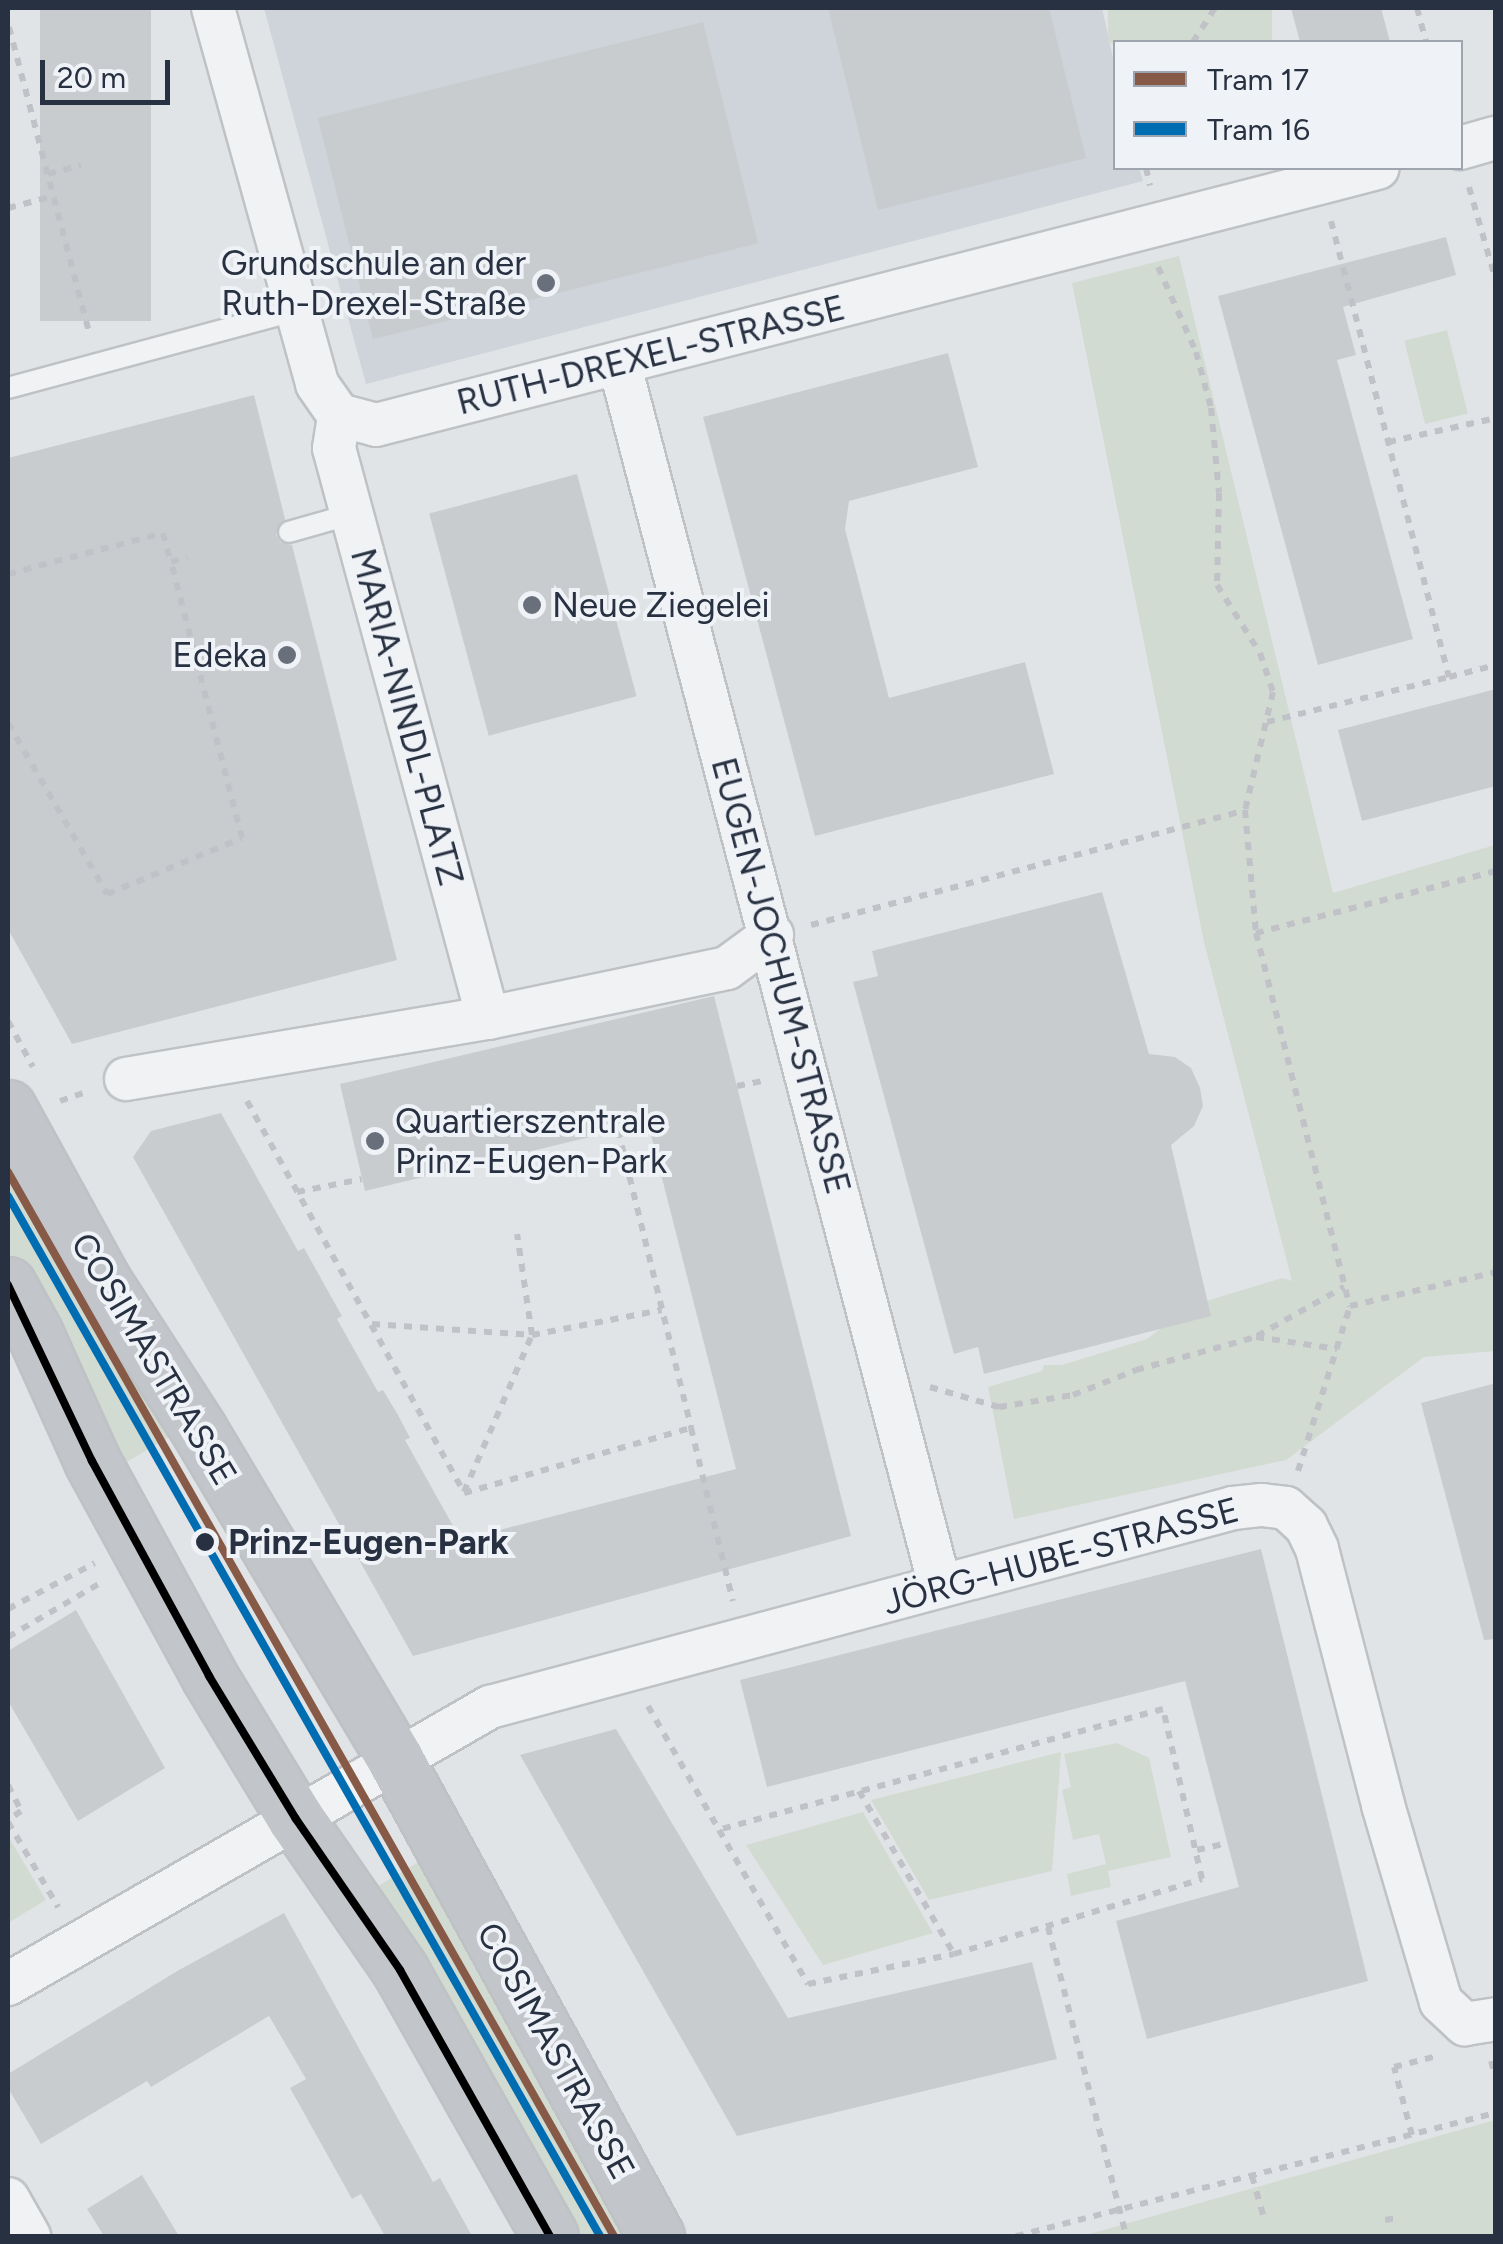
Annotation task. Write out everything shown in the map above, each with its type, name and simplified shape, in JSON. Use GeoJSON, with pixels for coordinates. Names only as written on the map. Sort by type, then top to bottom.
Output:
{"type":"FeatureCollection","features":[{"type":"Feature","properties":{"kind":"main road","name":"COSIMASTRASSE"},"geometry":{"type":"LineString","coordinates":[[8,1108],[104,1283],[200,1430],[396,1761],[656,2236]]}},
{"type":"Feature","properties":{"kind":"main road"},"geometry":{"type":"LineString","coordinates":[[8,1285],[108,1492],[209,1676],[296,1820],[400,1970],[550,2236]]}},
{"type":"Feature","properties":{"kind":"street"},"geometry":{"type":"LineString","coordinates":[[213,8],[317,384],[339,416]]}},
{"type":"Feature","properties":{"kind":"street"},"geometry":{"type":"LineString","coordinates":[[1463,161],[1496,138]]}},
{"type":"Feature","properties":{"kind":"street","name":"RUTH-DREXEL-STRASSE"},"geometry":{"type":"LineString","coordinates":[[339,416],[376,425],[620,366],[1369,170]]}},
{"type":"Feature","properties":{"kind":"street","name":"EUGEN-JOCHUM-STRASSE"},"geometry":{"type":"LineString","coordinates":[[620,366],[940,1586]]}},
{"type":"Feature","properties":{"kind":"street","name":"MARIA-NINDL-PLATZ"},"geometry":{"type":"LineString","coordinates":[[339,416],[334,448],[488,1018]]}},
{"type":"Feature","properties":{"kind":"street"},"geometry":{"type":"LineString","coordinates":[[126,1079],[488,1018],[727,968],[772,936]]}},
{"type":"Feature","properties":{"kind":"street","name":"JÖRG-HUBE-STRASSE"},"geometry":{"type":"LineString","coordinates":[[396,1761],[490,1706],[1233,1508],[1286,1508],[1306,1526],[1318,1549],[1434,1986],[1456,2020],[1472,2024],[1496,2019]]}},
{"type":"Feature","properties":{"kind":"street"},"geometry":{"type":"LineString","coordinates":[[8,1984],[396,1761]]}},
{"type":"Feature","properties":{"kind":"street"},"geometry":{"type":"LineString","coordinates":[[8,2198],[29,2236]]}},
{"type":"Feature","properties":{"kind":"lane"},"geometry":{"type":"LineString","coordinates":[[8,388],[297,310]]}},
{"type":"Feature","properties":{"kind":"lane"},"geometry":{"type":"LineString","coordinates":[[288,532],[352,514]]}},
{"type":"Feature","properties":{"kind":"path"},"geometry":{"type":"LineString","coordinates":[[1194,40],[1215,8]]}},
{"type":"Feature","properties":{"kind":"path"},"geometry":{"type":"LineString","coordinates":[[1417,8],[1425,40]]}},
{"type":"Feature","properties":{"kind":"path"},"geometry":{"type":"LineString","coordinates":[[10,27],[97,364]]}},
{"type":"Feature","properties":{"kind":"path"},"geometry":{"type":"LineString","coordinates":[[1463,161],[1496,281]]}},
{"type":"Feature","properties":{"kind":"path"},"geometry":{"type":"LineString","coordinates":[[48,174],[81,166]]}},
{"type":"Feature","properties":{"kind":"path"},"geometry":{"type":"LineString","coordinates":[[1146,170],[1158,223],[1159,277],[1196,352],[1211,408],[1220,493],[1216,585],[1260,653],[1273,692],[1244,810],[1256,933],[1350,1306],[1286,1508]]}},
{"type":"Feature","properties":{"kind":"path"},"geometry":{"type":"LineString","coordinates":[[1321,181],[1449,676]]}},
{"type":"Feature","properties":{"kind":"path"},"geometry":{"type":"LineString","coordinates":[[8,208],[54,196]]}},
{"type":"Feature","properties":{"kind":"path"},"geometry":{"type":"LineString","coordinates":[[1388,442],[1496,418]]}},
{"type":"Feature","properties":{"kind":"path"},"geometry":{"type":"LineString","coordinates":[[8,574],[163,533],[242,838],[107,894],[8,723]]}},
{"type":"Feature","properties":{"kind":"path"},"geometry":{"type":"LineString","coordinates":[[171,562],[187,558]]}},
{"type":"Feature","properties":{"kind":"path"},"geometry":{"type":"LineString","coordinates":[[1268,722],[1496,665]]}},
{"type":"Feature","properties":{"kind":"path"},"geometry":{"type":"LineString","coordinates":[[772,936],[1244,810]]}},
{"type":"Feature","properties":{"kind":"path"},"geometry":{"type":"LineString","coordinates":[[1256,933],[1496,871]]}},
{"type":"Feature","properties":{"kind":"path"},"geometry":{"type":"LineString","coordinates":[[224,1061],[464,1493]]}},
{"type":"Feature","properties":{"kind":"path"},"geometry":{"type":"LineString","coordinates":[[618,1130],[743,1640]]}},
{"type":"Feature","properties":{"kind":"path"},"geometry":{"type":"LineString","coordinates":[[297,1192],[362,1179]]}},
{"type":"Feature","properties":{"kind":"path"},"geometry":{"type":"LineString","coordinates":[[464,1493],[532,1335],[517,1234]]}},
{"type":"Feature","properties":{"kind":"path"},"geometry":{"type":"LineString","coordinates":[[1350,1306],[1496,1272]]}},
{"type":"Feature","properties":{"kind":"path"},"geometry":{"type":"LineString","coordinates":[[885,1374],[999,1407],[1073,1395],[1136,1370],[1256,1337],[1344,1287]]}},
{"type":"Feature","properties":{"kind":"path"},"geometry":{"type":"LineString","coordinates":[[370,1324],[532,1335],[662,1310]]}},
{"type":"Feature","properties":{"kind":"path"},"geometry":{"type":"LineString","coordinates":[[1256,1337],[1337,1349]]}},
{"type":"Feature","properties":{"kind":"path"},"geometry":{"type":"LineString","coordinates":[[464,1493],[691,1428]]}},
{"type":"Feature","properties":{"kind":"path"},"geometry":{"type":"LineString","coordinates":[[8,1609],[105,1557]]}},
{"type":"Feature","properties":{"kind":"path"},"geometry":{"type":"LineString","coordinates":[[8,1637],[116,1574]]}},
{"type":"Feature","properties":{"kind":"path"},"geometry":{"type":"LineString","coordinates":[[627,1670],[718,1830],[808,1984],[954,1954],[1202,1879],[1164,1710],[718,1830]]}},
{"type":"Feature","properties":{"kind":"path"},"geometry":{"type":"LineString","coordinates":[[8,1785],[21,1811],[8,1821],[79,1942]]}},
{"type":"Feature","properties":{"kind":"path"},"geometry":{"type":"LineString","coordinates":[[859,1792],[954,1954]]}},
{"type":"Feature","properties":{"kind":"path"},"geometry":{"type":"LineString","coordinates":[[1197,1850],[1228,1843]]}},
{"type":"Feature","properties":{"kind":"path"},"geometry":{"type":"LineString","coordinates":[[1048,1928],[1126,2236]]}},
{"type":"Feature","properties":{"kind":"path"},"geometry":{"type":"LineString","coordinates":[[1412,2135],[1394,2067],[1450,2052]]}},
{"type":"Feature","properties":{"kind":"path"},"geometry":{"type":"LineString","coordinates":[[1016,2236],[1496,2113]]}},
{"type":"Feature","properties":{"kind":"path"},"geometry":{"type":"LineString","coordinates":[[1252,2176],[1264,2218]]}},
{"type":"Feature","properties":{"kind":"path"},"geometry":{"type":"LineString","coordinates":[[1385,2220],[1398,2218]]}},
{"type":"Feature","properties":{"kind":"shaded area","name":"Grundschule an der Ruth-Drexel-Straße"},"geometry":{"type":"Polygon","coordinates":[[[264,8],[1102,8],[1113,58],[1113,170],[1140,170],[1143,181],[366,384],[264,8]]]}},
{"type":"Feature","properties":{"kind":"shaded area"},"geometry":{"type":"Polygon","coordinates":[[[1108,8],[1272,8],[1272,40],[1108,43],[1108,8]]]}},
{"type":"Feature","properties":{"kind":"shaded area"},"geometry":{"type":"Polygon","coordinates":[[[1179,256],[1333,893],[1495,845],[1495,1351],[1424,1357],[1286,1460],[1014,1519],[988,1387],[1042,1371],[1044,1365],[1062,1365],[1147,1339],[1190,1306],[1282,1278],[1292,1281],[1204,942],[1072,283],[1179,256]]]}},
{"type":"Feature","properties":{"kind":"shaded area"},"geometry":{"type":"Polygon","coordinates":[[[1447,330],[1468,413],[1425,424],[1404,341],[1447,330]]]}},
{"type":"Feature","properties":{"kind":"shaded area"},"geometry":{"type":"Polygon","coordinates":[[[8,1137],[185,1428],[118,1467],[8,1257],[8,1137]]]}},
{"type":"Feature","properties":{"kind":"shaded area"},"geometry":{"type":"Polygon","coordinates":[[[1117,1743],[1149,1758],[1171,1857],[1108,1871],[1111,1887],[1071,1896],[1067,1874],[1106,1864],[1099,1834],[1073,1840],[1062,1790],[1071,1787],[1064,1754],[1117,1743]]]}},
{"type":"Feature","properties":{"kind":"shaded area"},"geometry":{"type":"Polygon","coordinates":[[[1061,1752],[1052,1871],[929,1900],[871,1800],[1061,1752]]]}},
{"type":"Feature","properties":{"kind":"shaded area"},"geometry":{"type":"Polygon","coordinates":[[[863,1812],[933,1933],[823,1965],[746,1845],[863,1812]]]}},
{"type":"Feature","properties":{"kind":"shaded area"},"geometry":{"type":"Polygon","coordinates":[[[8,1836],[46,1900],[8,1923],[8,1836]]]}},
{"type":"Feature","properties":{"kind":"shaded area"},"geometry":{"type":"Polygon","coordinates":[[[425,1858],[570,2118],[561,2127],[573,2144],[585,2142],[637,2236],[566,2236],[370,1891],[425,1858]]]}},
{"type":"Feature","properties":{"kind":"shaded area"},"geometry":{"type":"Polygon","coordinates":[[[1495,2120],[1495,2236],[1082,2236],[1495,2120]]]}},
{"type":"Feature","properties":{"kind":"building"},"geometry":{"type":"Polygon","coordinates":[[[40,8],[151,8],[151,321],[40,321],[40,8]]]}},
{"type":"Feature","properties":{"kind":"building"},"geometry":{"type":"Polygon","coordinates":[[[828,8],[1049,8],[1086,158],[878,210],[828,8]]]}},
{"type":"Feature","properties":{"kind":"building"},"geometry":{"type":"Polygon","coordinates":[[[1291,8],[1381,8],[1389,40],[1299,40],[1291,8]]]}},
{"type":"Feature","properties":{"kind":"building"},"geometry":{"type":"Polygon","coordinates":[[[703,22],[758,243],[373,339],[318,118],[703,22]]]}},
{"type":"Feature","properties":{"kind":"building"},"geometry":{"type":"Polygon","coordinates":[[[1446,237],[1456,275],[1343,307],[1356,355],[1337,360],[1413,639],[1318,665],[1218,296],[1446,237]]]}},
{"type":"Feature","properties":{"kind":"building"},"geometry":{"type":"Polygon","coordinates":[[[948,353],[978,467],[849,501],[845,529],[889,698],[1025,662],[1054,774],[815,836],[703,417],[948,353]]]}},
{"type":"Feature","properties":{"kind":"building"},"geometry":{"type":"Polygon","coordinates":[[[254,395],[285,519],[276,535],[280,542],[292,545],[397,960],[72,1044],[8,929],[8,458],[254,395]]]}},
{"type":"Feature","properties":{"kind":"building","name":"Neue Ziegelei"},"geometry":{"type":"Polygon","coordinates":[[[577,474],[637,696],[489,736],[429,514],[577,474]]]}},
{"type":"Feature","properties":{"kind":"building"},"geometry":{"type":"Polygon","coordinates":[[[1496,689],[1496,786],[1362,821],[1338,730],[1496,689]]]}},
{"type":"Feature","properties":{"kind":"building"},"geometry":{"type":"Polygon","coordinates":[[[1102,892],[1149,1054],[1175,1057],[1191,1068],[1200,1088],[1203,1106],[1194,1126],[1171,1145],[1211,1316],[984,1374],[978,1347],[954,1354],[853,982],[878,976],[872,951],[1102,892]]]}},
{"type":"Feature","properties":{"kind":"building"},"geometry":{"type":"Polygon","coordinates":[[[714,996],[851,1536],[413,1656],[133,1157],[151,1131],[221,1113],[298,1251],[304,1248],[342,1316],[337,1319],[378,1392],[383,1390],[398,1415],[410,1438],[405,1440],[461,1540],[736,1469],[648,1123],[365,1191],[340,1084],[714,996]]]}},
{"type":"Feature","properties":{"kind":"building"},"geometry":{"type":"Polygon","coordinates":[[[1496,1383],[1496,1639],[1484,1640],[1421,1403],[1496,1383]]]}},
{"type":"Feature","properties":{"kind":"building"},"geometry":{"type":"Polygon","coordinates":[[[1261,1549],[1368,1981],[1147,2039],[1116,1921],[1239,1887],[1185,1681],[767,1787],[740,1680],[1261,1549]]]}},
{"type":"Feature","properties":{"kind":"building"},"geometry":{"type":"Polygon","coordinates":[[[76,1610],[165,1768],[78,1821],[8,1701],[8,1651],[76,1610]]]}},
{"type":"Feature","properties":{"kind":"building"},"geometry":{"type":"Polygon","coordinates":[[[616,1729],[788,2018],[1032,1962],[1057,2059],[737,2136],[520,1755],[616,1729]]]}},
{"type":"Feature","properties":{"kind":"building"},"geometry":{"type":"Polygon","coordinates":[[[284,1913],[433,2182],[440,2178],[472,2236],[385,2236],[361,2194],[352,2199],[290,2088],[306,2079],[269,2016],[151,2087],[147,2081],[41,2144],[8,2088],[8,2074],[179,1970],[284,1913]]]}},
{"type":"Feature","properties":{"kind":"building"},"geometry":{"type":"Polygon","coordinates":[[[142,2175],[179,2236],[104,2236],[87,2209],[142,2175]]]}},
{"type":"Feature","properties":{"kind":"tram line","name":"17"},"geometry":{"type":"LineString","coordinates":[[8,1172],[614,2236]]}},
{"type":"Feature","properties":{"kind":"tram line","name":"16"},"geometry":{"type":"LineString","coordinates":[[8,1196],[600,2236]]}},
{"type":"Feature","properties":{"kind":"transit line"},"geometry":{"type":"LineString","coordinates":[[8,1285],[92,1461],[209,1676],[296,1819],[400,1970],[550,2236]]}},
{"type":"Feature","properties":{"kind":"place","name":"Grundschule an der Ruth-Drexel-Straße"},"geometry":{"type":"Point","coordinates":[546,283]}},
{"type":"Feature","properties":{"kind":"place","name":"Neue Ziegelei"},"geometry":{"type":"Point","coordinates":[532,605]}},
{"type":"Feature","properties":{"kind":"place","name":"Edeka"},"geometry":{"type":"Point","coordinates":[287,655]}},
{"type":"Feature","properties":{"kind":"place","name":"Quartierszentrale Prinz-Eugen-Park"},"geometry":{"type":"Point","coordinates":[375,1141]}},
{"type":"Feature","properties":{"kind":"place","name":"Prinz-Eugen-Park"},"geometry":{"type":"Point","coordinates":[205,1542]}}]}
